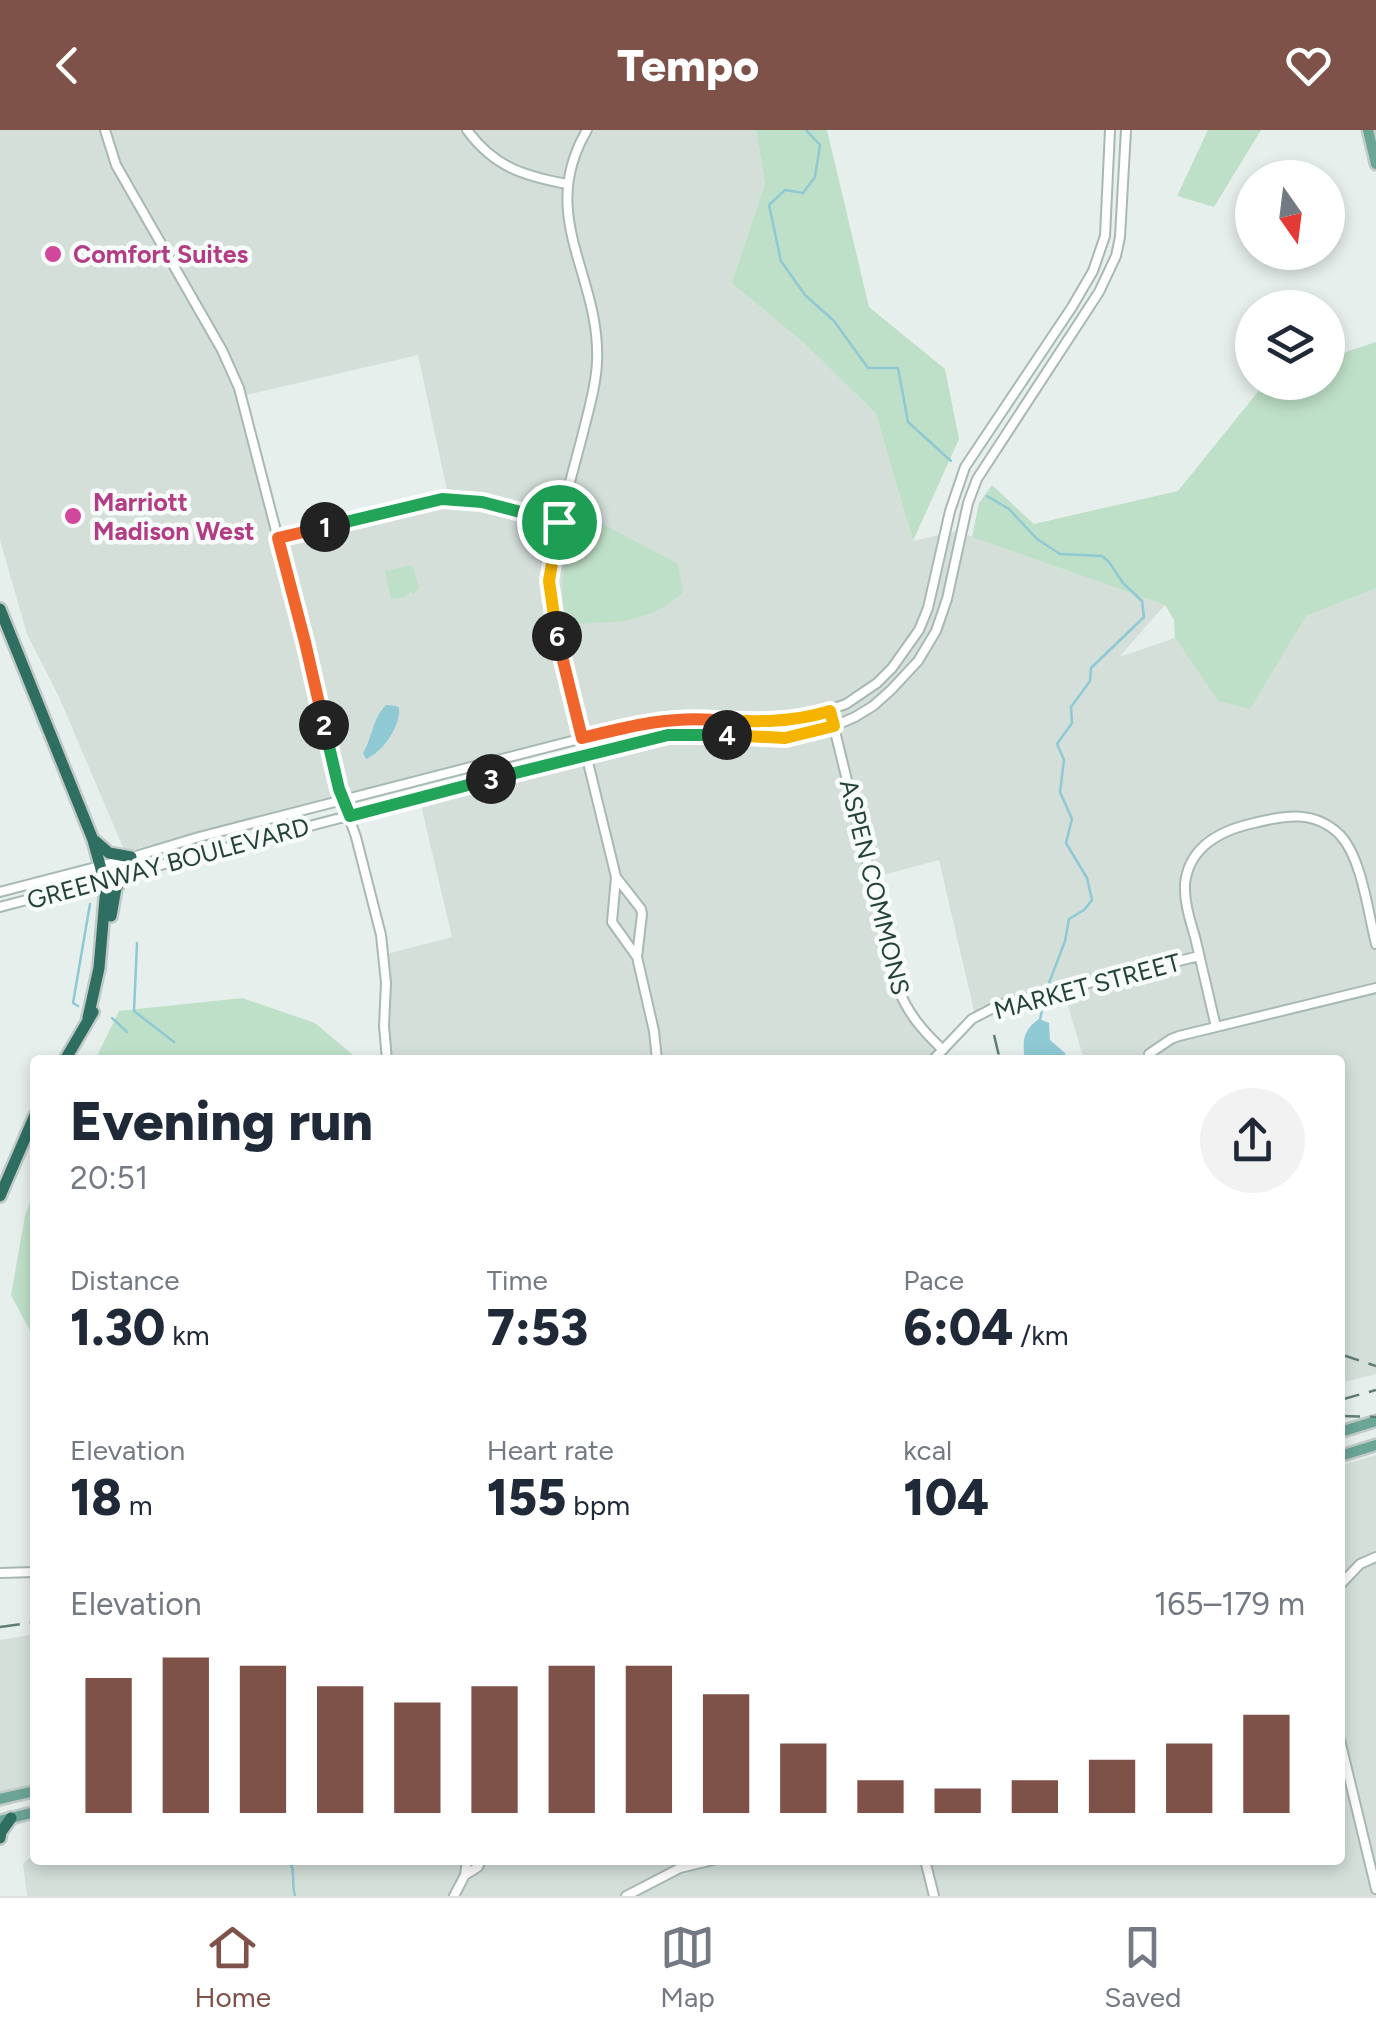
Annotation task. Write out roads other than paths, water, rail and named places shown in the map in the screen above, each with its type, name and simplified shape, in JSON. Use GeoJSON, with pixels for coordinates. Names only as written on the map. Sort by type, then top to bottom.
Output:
{"type":"FeatureCollection","features":[{"type":"Feature","properties":{"kind":"highway"},"geometry":{"type":"LineString","coordinates":[[0,609],[105,879],[99,968],[88,1018]]}},
{"type":"Feature","properties":{"kind":"highway"},"geometry":{"type":"LineString","coordinates":[[93,840],[109,852],[131,857]]}},
{"type":"Feature","properties":{"kind":"highway"},"geometry":{"type":"LineString","coordinates":[[67,1055],[94,1010],[116,888],[127,873]]}},
{"type":"Feature","properties":{"kind":"highway"},"geometry":{"type":"LineString","coordinates":[[0,1196],[30,1127]]}},
{"type":"Feature","properties":{"kind":"highway"},"geometry":{"type":"LineString","coordinates":[[0,1838],[5,1820]]}},
{"type":"Feature","properties":{"kind":"main road"},"geometry":{"type":"LineString","coordinates":[[1368,130],[1376,164]]}},
{"type":"Feature","properties":{"kind":"main road"},"geometry":{"type":"LineString","coordinates":[[1345,1430],[1376,1421]]}},
{"type":"Feature","properties":{"kind":"main road"},"geometry":{"type":"LineString","coordinates":[[1345,1455],[1376,1446]]}},
{"type":"Feature","properties":{"kind":"main road"},"geometry":{"type":"LineString","coordinates":[[0,1799],[30,1792]]}},
{"type":"Feature","properties":{"kind":"main road"},"geometry":{"type":"LineString","coordinates":[[5,1820],[30,1813]]}},
{"type":"Feature","properties":{"kind":"street"},"geometry":{"type":"LineString","coordinates":[[105,130],[116,165],[236,378],[384,951],[387,1055]]}},
{"type":"Feature","properties":{"kind":"street"},"geometry":{"type":"LineString","coordinates":[[468,130],[483,148],[509,168],[566,184]]}},
{"type":"Feature","properties":{"kind":"street"},"geometry":{"type":"LineString","coordinates":[[587,130],[566,184],[568,218],[597,338],[597,366],[559,522],[549,596],[616,877],[612,922],[637,957]]}},
{"type":"Feature","properties":{"kind":"street","name":"GREENWAY BOULEVARD"},"geometry":{"type":"LineString","coordinates":[[0,892],[658,720],[795,720],[846,704],[877,683],[913,640],[928,608],[950,511],[966,466],[1093,271],[1104,236],[1110,130]]}},
{"type":"Feature","properties":{"kind":"street","name":"GREENWAY BOULEVARD"},"geometry":{"type":"LineString","coordinates":[[0,907],[668,735],[785,738],[834,726],[873,706],[918,661],[936,632],[977,479],[1100,292],[1116,256],[1126,130]]}},
{"type":"Feature","properties":{"kind":"street"},"geometry":{"type":"LineString","coordinates":[[278,538],[442,499],[482,502],[559,522]]}},
{"type":"Feature","properties":{"kind":"street","name":"ASPEN COMMONS"},"geometry":{"type":"LineString","coordinates":[[830,711],[898,988],[922,1030],[943,1050]]}},
{"type":"Feature","properties":{"kind":"street"},"geometry":{"type":"LineString","coordinates":[[1216,1027],[1186,898],[1194,858],[1221,832],[1293,815],[1324,822],[1347,842],[1376,944]]}},
{"type":"Feature","properties":{"kind":"street"},"geometry":{"type":"LineString","coordinates":[[616,877],[640,909],[637,957],[656,1055]]}},
{"type":"Feature","properties":{"kind":"street","name":"MARKET STREET"},"geometry":{"type":"LineString","coordinates":[[938,1055],[972,1018],[999,1005],[1199,956]]}},
{"type":"Feature","properties":{"kind":"street"},"geometry":{"type":"LineString","coordinates":[[1149,1054],[1171,1039],[1376,988]]}},
{"type":"Feature","properties":{"kind":"street"},"geometry":{"type":"LineString","coordinates":[[1345,1580],[1360,1564],[1376,1557]]}},
{"type":"Feature","properties":{"kind":"street"},"geometry":{"type":"LineString","coordinates":[[0,1573],[30,1572]]}},
{"type":"Feature","properties":{"kind":"street"},"geometry":{"type":"LineString","coordinates":[[1345,1761],[1376,1889]]}},
{"type":"Feature","properties":{"kind":"street"},"geometry":{"type":"LineString","coordinates":[[454,1896],[466,1875],[467,1865]]}},
{"type":"Feature","properties":{"kind":"street"},"geometry":{"type":"LineString","coordinates":[[466,1875],[479,1865]]}},
{"type":"Feature","properties":{"kind":"street"},"geometry":{"type":"LineString","coordinates":[[626,1896],[692,1865]]}},
{"type":"Feature","properties":{"kind":"street"},"geometry":{"type":"LineString","coordinates":[[926,1865],[934,1896]]}},
{"type":"Feature","properties":{"kind":"water"},"geometry":{"type":"Polygon","coordinates":[[[386,705],[399,708],[397,723],[384,745],[366,759],[363,753],[386,705]]]}},
{"type":"Feature","properties":{"kind":"water"},"geometry":{"type":"Polygon","coordinates":[[[1039,1019],[1049,1023],[1050,1040],[1065,1055],[1025,1055],[1025,1036],[1039,1019]]]}},
{"type":"Feature","properties":{"kind":"waterway"},"geometry":{"type":"LineString","coordinates":[[806,130],[820,145],[815,177],[803,193],[785,190],[769,205],[781,261],[805,295],[834,321],[868,368],[898,368],[908,422],[951,461]]}},
{"type":"Feature","properties":{"kind":"waterway"},"geometry":{"type":"LineString","coordinates":[[987,496],[1009,509],[1037,539],[1060,554],[1102,556],[1142,601],[1144,617],[1091,668],[1090,681],[1071,707],[1072,723],[1057,744],[1064,760],[1060,792],[1072,819],[1066,843],[1087,878],[1092,900],[1069,919],[1046,991]]}},
{"type":"Feature","properties":{"kind":"waterway"},"geometry":{"type":"LineString","coordinates":[[78,1006],[73,1003],[90,904]]}},
{"type":"Feature","properties":{"kind":"waterway"},"geometry":{"type":"LineString","coordinates":[[137,943],[134,1011],[174,1042]]}},
{"type":"Feature","properties":{"kind":"waterway"},"geometry":{"type":"LineString","coordinates":[[1040,1020],[1044,999]]}},
{"type":"Feature","properties":{"kind":"waterway"},"geometry":{"type":"LineString","coordinates":[[112,1018],[127,1032]]}},
{"type":"Feature","properties":{"kind":"waterway"},"geometry":{"type":"LineString","coordinates":[[291,1865],[295,1896]]}},
{"type":"Feature","properties":{"kind":"railway"},"geometry":{"type":"LineString","coordinates":[[994,1035],[999,1055]]}},
{"type":"Feature","properties":{"kind":"railway"},"geometry":{"type":"LineString","coordinates":[[1345,1356],[1376,1366]]}},
{"type":"Feature","properties":{"kind":"railway"},"geometry":{"type":"LineString","coordinates":[[1345,1399],[1376,1390]]}},
{"type":"Feature","properties":{"kind":"railway"},"geometry":{"type":"LineString","coordinates":[[1345,1416],[1376,1417]]}},
{"type":"Feature","properties":{"kind":"railway"},"geometry":{"type":"LineString","coordinates":[[0,1627],[30,1623]]}},
{"type":"Feature","properties":{"kind":"place","name":"Comfort Suites"},"geometry":{"type":"Point","coordinates":[53,254]}},
{"type":"Feature","properties":{"kind":"place","name":"Marriott Madison West"},"geometry":{"type":"Point","coordinates":[73,516]}}]}
